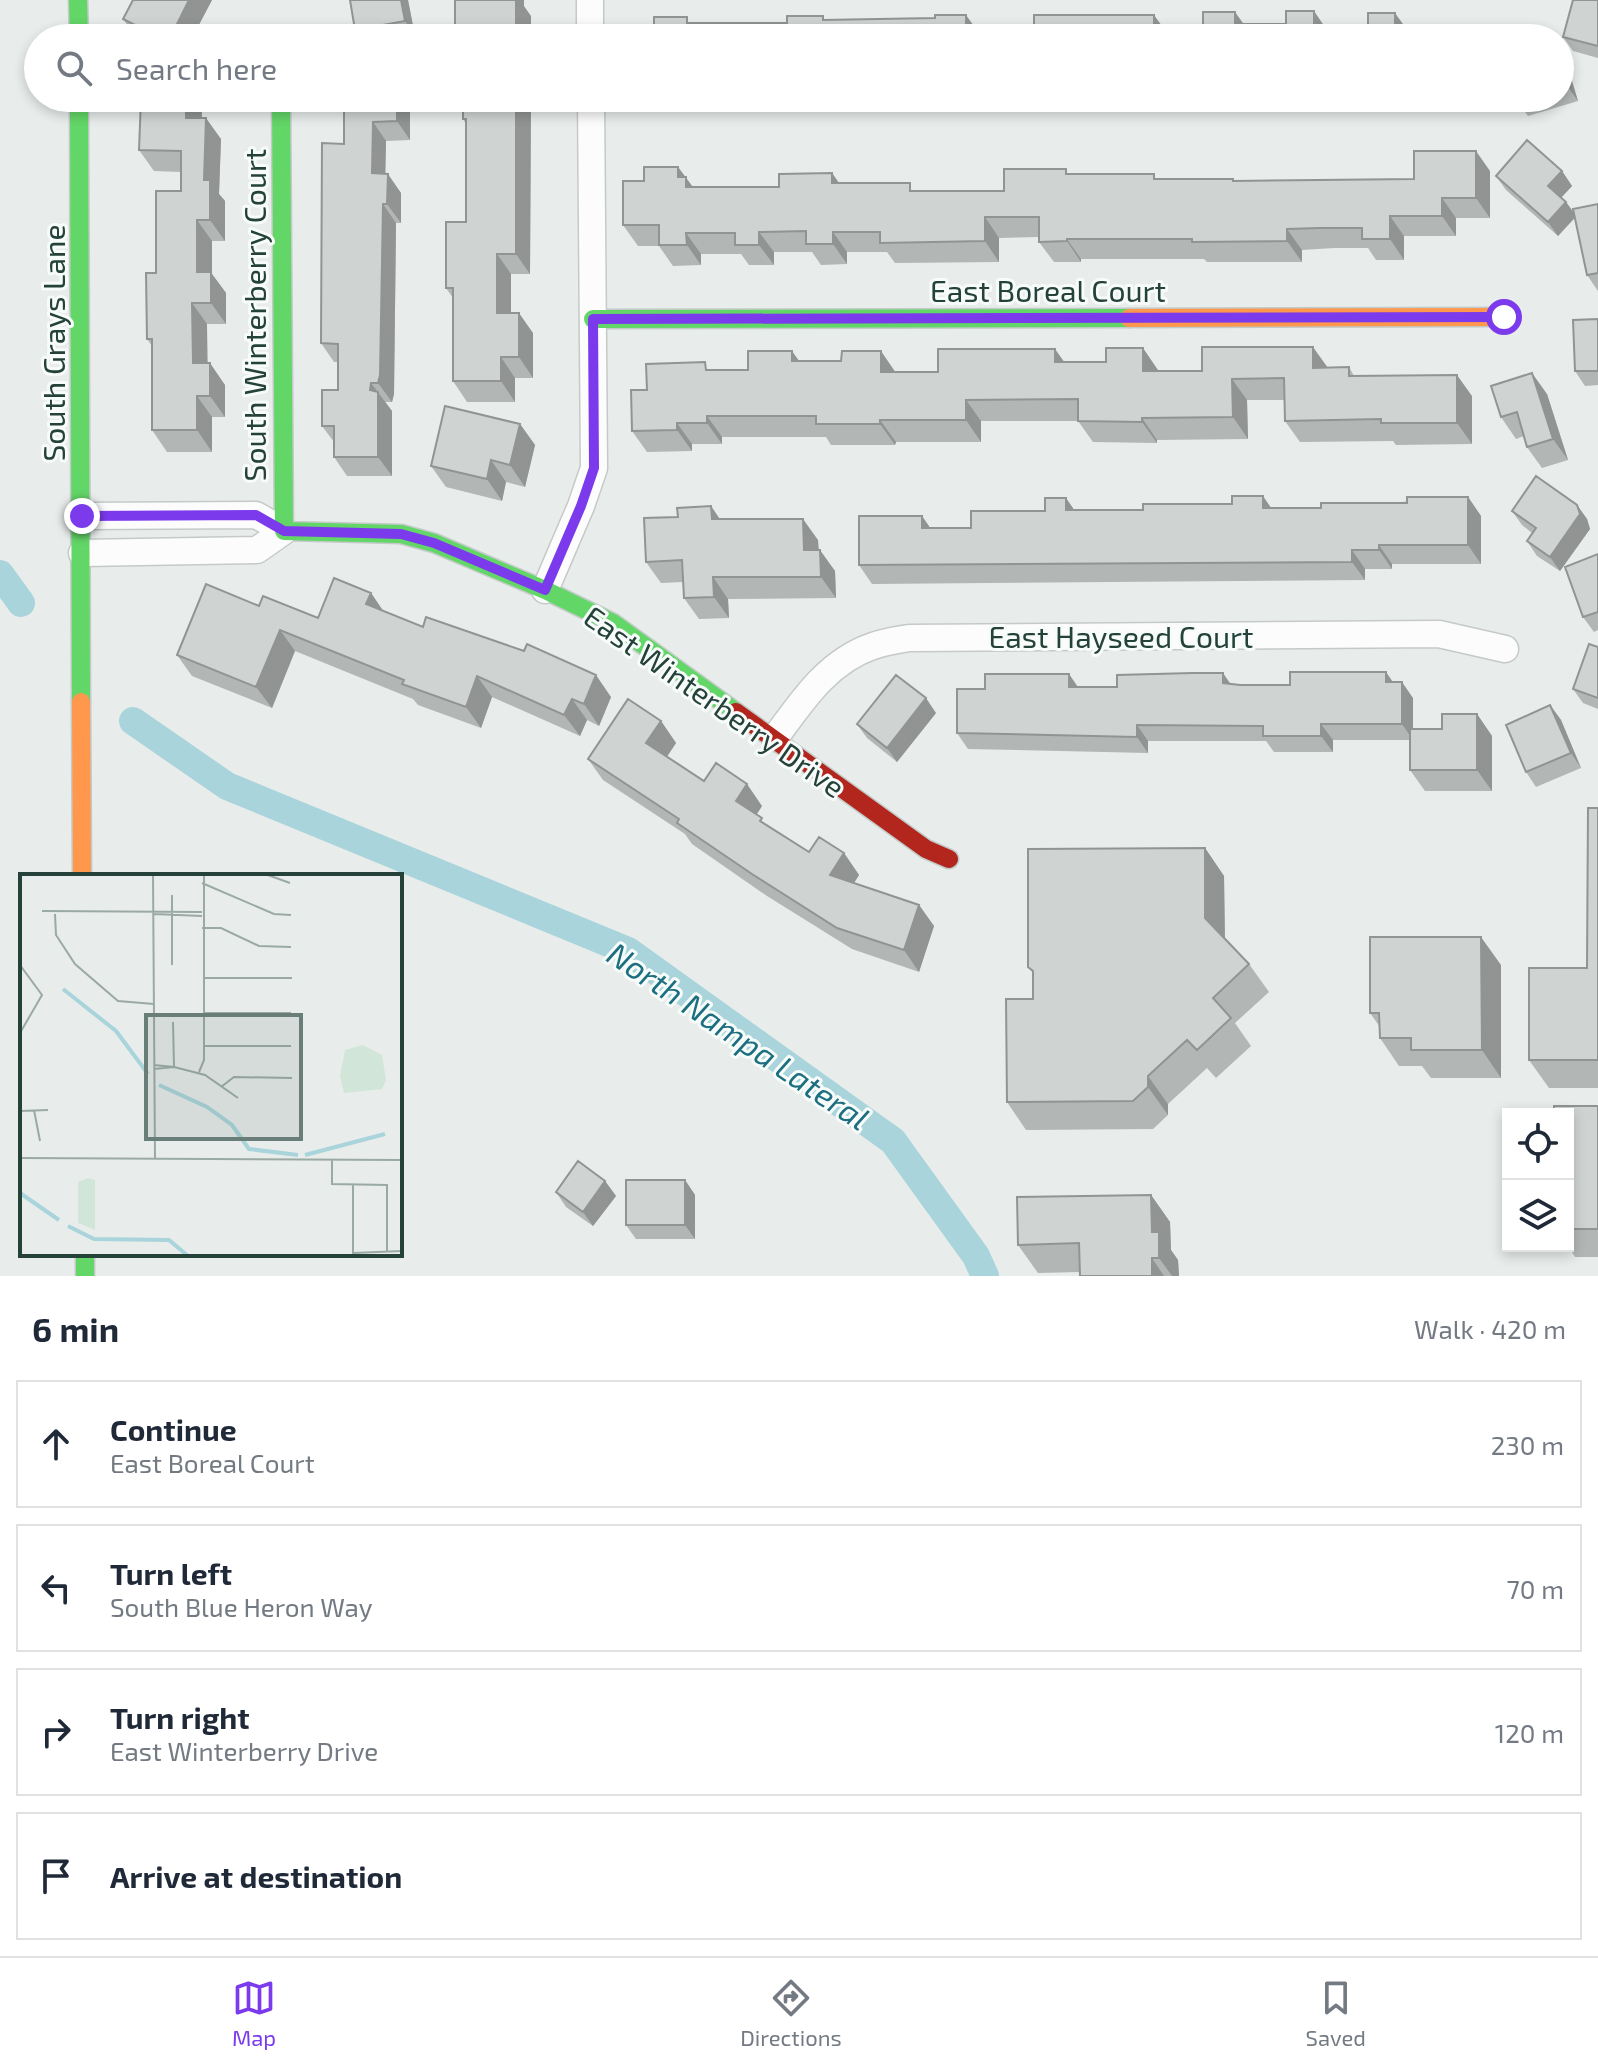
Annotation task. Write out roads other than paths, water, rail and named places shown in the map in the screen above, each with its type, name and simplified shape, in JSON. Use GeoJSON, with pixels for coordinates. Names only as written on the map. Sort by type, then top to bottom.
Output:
{"type":"FeatureCollection","features":[{"type":"Feature","properties":{"kind":"street"},"geometry":{"type":"LineString","coordinates":[[78,0],[79,24]]}},
{"type":"Feature","properties":{"kind":"street"},"geometry":{"type":"LineString","coordinates":[[590,0],[590,24]]}},
{"type":"Feature","properties":{"kind":"street","name":"South Grays Lane"},"geometry":{"type":"LineString","coordinates":[[79,112],[82,874]]}},
{"type":"Feature","properties":{"kind":"street","name":"South Winterberry Court"},"geometry":{"type":"LineString","coordinates":[[281,112],[284,531]]}},
{"type":"Feature","properties":{"kind":"street"},"geometry":{"type":"LineString","coordinates":[[545,590],[594,468],[591,112]]}},
{"type":"Feature","properties":{"kind":"street","name":"East Boreal Court"},"geometry":{"type":"LineString","coordinates":[[593,319],[1504,317]]}},
{"type":"Feature","properties":{"kind":"street","name":"East Winterberry Drive"},"geometry":{"type":"LineString","coordinates":[[82,516],[256,515],[284,531],[401,534],[434,543],[613,623],[926,849],[949,859]]}},
{"type":"Feature","properties":{"kind":"street"},"geometry":{"type":"LineString","coordinates":[[82,553],[257,550],[284,531]]}},
{"type":"Feature","properties":{"kind":"street","name":"East Hayseed Court"},"geometry":{"type":"LineString","coordinates":[[775,738],[810,690],[838,664],[872,646],[909,638],[1439,634],[1505,649]]}},
{"type":"Feature","properties":{"kind":"waterway","name":"North Nampa Lateral"},"geometry":{"type":"LineString","coordinates":[[0,574],[21,603]]}},
{"type":"Feature","properties":{"kind":"waterway","name":"North Nampa Lateral"},"geometry":{"type":"LineString","coordinates":[[133,721],[227,786],[628,951],[893,1141],[976,1256],[985,1276]]}}]}
